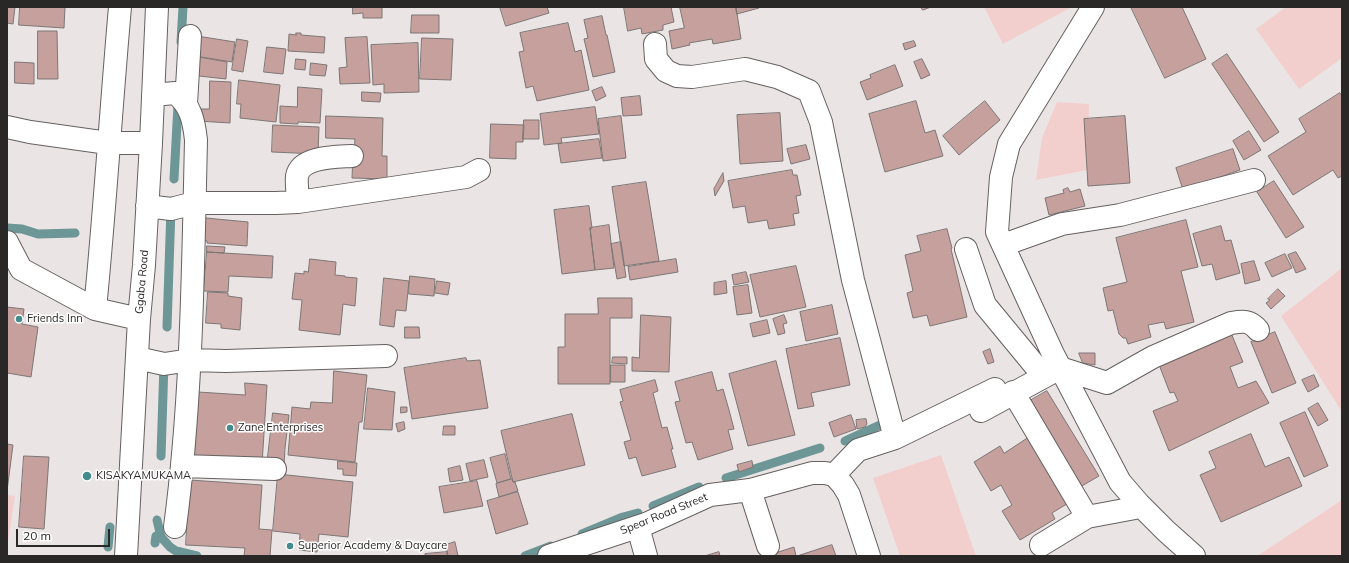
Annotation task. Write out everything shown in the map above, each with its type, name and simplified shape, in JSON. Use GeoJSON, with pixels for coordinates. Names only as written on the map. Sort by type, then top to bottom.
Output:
{"type":"FeatureCollection","features":[{"type":"Feature","properties":{"kind":"street"},"geometry":{"type":"LineString","coordinates":[[95,309],[120,7]]}},
{"type":"Feature","properties":{"kind":"street","name":"Ggaba Road"},"geometry":{"type":"LineString","coordinates":[[132,554],[137,358],[152,143],[157,7]]}},
{"type":"Feature","properties":{"kind":"street"},"geometry":{"type":"LineString","coordinates":[[1093,7],[1009,144],[1001,177],[997,232],[1050,363],[1120,482],[1139,504],[1194,556]]}},
{"type":"Feature","properties":{"kind":"street"},"geometry":{"type":"LineString","coordinates":[[186,104],[190,36]]}},
{"type":"Feature","properties":{"kind":"street"},"geometry":{"type":"LineString","coordinates":[[655,44],[656,59],[666,71],[677,76],[692,77],[745,70],[777,77],[809,91],[821,122],[852,280],[895,438]]}},
{"type":"Feature","properties":{"kind":"street"},"geometry":{"type":"LineString","coordinates":[[153,95],[175,93],[186,104],[194,125],[196,140],[190,360],[182,466],[174,527]]}},
{"type":"Feature","properties":{"kind":"street"},"geometry":{"type":"LineString","coordinates":[[7,127],[30,132],[108,143],[152,143]]}},
{"type":"Feature","properties":{"kind":"street"},"geometry":{"type":"LineString","coordinates":[[298,202],[298,176],[301,168],[309,162],[318,159],[352,156]]}},
{"type":"Feature","properties":{"kind":"street"},"geometry":{"type":"LineString","coordinates":[[147,206],[171,210],[194,203],[298,202],[466,177],[479,170]]}},
{"type":"Feature","properties":{"kind":"street"},"geometry":{"type":"LineString","coordinates":[[1003,245],[1062,224],[1120,215],[1254,180]]}},
{"type":"Feature","properties":{"kind":"street"},"geometry":{"type":"LineString","coordinates":[[7,242],[21,269],[95,309],[139,319]]}},
{"type":"Feature","properties":{"kind":"street"},"geometry":{"type":"LineString","coordinates":[[966,249],[985,305],[1050,363],[1107,383],[1153,357],[1231,323],[1244,321],[1250,323],[1258,330]]}},
{"type":"Feature","properties":{"kind":"street"},"geometry":{"type":"LineString","coordinates":[[137,358],[164,364],[190,360],[226,361],[386,356]]}},
{"type":"Feature","properties":{"kind":"street"},"geometry":{"type":"LineString","coordinates":[[869,556],[849,495],[844,485],[834,475],[858,450],[895,438],[1050,363]]}},
{"type":"Feature","properties":{"kind":"street"},"geometry":{"type":"LineString","coordinates":[[981,411],[1013,392],[1050,363]]}},
{"type":"Feature","properties":{"kind":"street"},"geometry":{"type":"LineString","coordinates":[[1013,392],[1087,517]]}},
{"type":"Feature","properties":{"kind":"street"},"geometry":{"type":"LineString","coordinates":[[182,466],[275,469]]}},
{"type":"Feature","properties":{"kind":"street","name":"Spear Road Street"},"geometry":{"type":"LineString","coordinates":[[549,556],[600,548],[638,527],[710,495],[750,490],[812,473],[834,475]]}},
{"type":"Feature","properties":{"kind":"street"},"geometry":{"type":"LineString","coordinates":[[750,490],[768,546]]}},
{"type":"Feature","properties":{"kind":"street"},"geometry":{"type":"LineString","coordinates":[[1041,545],[1087,517],[1135,508],[1139,504]]}},
{"type":"Feature","properties":{"kind":"street"},"geometry":{"type":"LineString","coordinates":[[638,527],[646,556]]}},
{"type":"Feature","properties":{"kind":"shaded area"},"geometry":{"type":"Polygon","coordinates":[[[984,7],[1072,7],[1003,44],[984,7]]]}},
{"type":"Feature","properties":{"kind":"shaded area"},"geometry":{"type":"Polygon","coordinates":[[[1286,7],[1342,7],[1342,58],[1299,89],[1256,29],[1286,7]]]}},
{"type":"Feature","properties":{"kind":"shaded area"},"geometry":{"type":"Polygon","coordinates":[[[1057,102],[1089,104],[1087,170],[1036,180],[1042,138],[1057,102]]]}},
{"type":"Feature","properties":{"kind":"shaded area"},"geometry":{"type":"Polygon","coordinates":[[[1342,268],[1342,412],[1281,316],[1342,268]]]}},
{"type":"Feature","properties":{"kind":"shaded area"},"geometry":{"type":"Polygon","coordinates":[[[941,455],[976,556],[900,556],[873,478],[941,455]]]}},
{"type":"Feature","properties":{"kind":"shaded area"},"geometry":{"type":"Polygon","coordinates":[[[7,495],[15,496],[7,548],[7,495]]]}},
{"type":"Feature","properties":{"kind":"shaded area"},"geometry":{"type":"Polygon","coordinates":[[[1342,500],[1342,556],[1257,556],[1342,500]]]}},
{"type":"Feature","properties":{"kind":"building"},"geometry":{"type":"Polygon","coordinates":[[[7,7],[15,7],[13,24],[7,23],[7,7]]]}},
{"type":"Feature","properties":{"kind":"building"},"geometry":{"type":"Polygon","coordinates":[[[20,7],[65,7],[64,28],[19,25],[20,7]]]}},
{"type":"Feature","properties":{"kind":"building"},"geometry":{"type":"Polygon","coordinates":[[[353,7],[382,7],[382,18],[363,18],[363,13],[353,14],[353,7]]]}},
{"type":"Feature","properties":{"kind":"building"},"geometry":{"type":"Polygon","coordinates":[[[500,7],[547,7],[549,13],[506,26],[500,7]]]}},
{"type":"Feature","properties":{"kind":"building"},"geometry":{"type":"Polygon","coordinates":[[[624,7],[671,7],[674,22],[663,25],[663,30],[642,34],[641,28],[628,31],[624,7]]]}},
{"type":"Feature","properties":{"kind":"building"},"geometry":{"type":"Polygon","coordinates":[[[680,7],[736,7],[741,39],[713,44],[712,39],[689,43],[690,45],[672,49],[669,31],[684,28],[680,7]]]}},
{"type":"Feature","properties":{"kind":"building"},"geometry":{"type":"Polygon","coordinates":[[[736,7],[758,7],[759,8],[737,14],[736,7]]]}},
{"type":"Feature","properties":{"kind":"building"},"geometry":{"type":"Polygon","coordinates":[[[921,7],[931,7],[923,10],[921,7]]]}},
{"type":"Feature","properties":{"kind":"building"},"geometry":{"type":"Polygon","coordinates":[[[1131,7],[1182,7],[1206,59],[1165,78],[1131,7]]]}},
{"type":"Feature","properties":{"kind":"building"},"geometry":{"type":"Polygon","coordinates":[[[412,15],[439,15],[439,33],[411,33],[412,15]]]}},
{"type":"Feature","properties":{"kind":"building"},"geometry":{"type":"Polygon","coordinates":[[[602,16],[615,72],[593,77],[584,39],[588,38],[584,20],[602,16]]]}},
{"type":"Feature","properties":{"kind":"building"},"geometry":{"type":"Polygon","coordinates":[[[568,23],[575,52],[581,50],[589,90],[537,101],[533,86],[526,88],[519,52],[524,51],[520,33],[568,23]]]}},
{"type":"Feature","properties":{"kind":"building"},"geometry":{"type":"Polygon","coordinates":[[[38,31],[57,31],[58,79],[38,79],[38,31]]]}},
{"type":"Feature","properties":{"kind":"building"},"geometry":{"type":"Polygon","coordinates":[[[296,33],[301,33],[301,35],[325,37],[324,53],[288,51],[289,34],[296,35],[296,33]]]}},
{"type":"Feature","properties":{"kind":"building"},"geometry":{"type":"Polygon","coordinates":[[[197,36],[235,42],[232,62],[194,56],[197,36]]]}},
{"type":"Feature","properties":{"kind":"building"},"geometry":{"type":"Polygon","coordinates":[[[367,37],[370,83],[340,84],[339,68],[347,67],[345,38],[367,37]]]}},
{"type":"Feature","properties":{"kind":"building"},"geometry":{"type":"Polygon","coordinates":[[[422,38],[453,39],[451,80],[420,79],[422,38]]]}},
{"type":"Feature","properties":{"kind":"building"},"geometry":{"type":"Polygon","coordinates":[[[237,39],[248,41],[243,72],[232,70],[237,39]]]}},
{"type":"Feature","properties":{"kind":"building"},"geometry":{"type":"Polygon","coordinates":[[[914,41],[916,46],[905,50],[903,44],[914,41]]]}},
{"type":"Feature","properties":{"kind":"building"},"geometry":{"type":"Polygon","coordinates":[[[418,43],[419,92],[384,93],[384,84],[373,85],[371,45],[418,43]]]}},
{"type":"Feature","properties":{"kind":"building"},"geometry":{"type":"Polygon","coordinates":[[[267,47],[286,49],[283,74],[264,72],[267,47]]]}},
{"type":"Feature","properties":{"kind":"building"},"geometry":{"type":"Polygon","coordinates":[[[1227,54],[1279,132],[1264,142],[1212,64],[1227,54]]]}},
{"type":"Feature","properties":{"kind":"building"},"geometry":{"type":"Polygon","coordinates":[[[200,57],[227,62],[226,79],[199,76],[200,57]]]}},
{"type":"Feature","properties":{"kind":"building"},"geometry":{"type":"Polygon","coordinates":[[[296,59],[306,60],[305,70],[295,69],[296,59]]]}},
{"type":"Feature","properties":{"kind":"building"},"geometry":{"type":"Polygon","coordinates":[[[922,59],[930,75],[921,79],[914,62],[922,59]]]}},
{"type":"Feature","properties":{"kind":"building"},"geometry":{"type":"Polygon","coordinates":[[[15,62],[34,63],[34,84],[15,83],[15,62]]]}},
{"type":"Feature","properties":{"kind":"building"},"geometry":{"type":"Polygon","coordinates":[[[311,63],[327,65],[325,76],[310,75],[311,63]]]}},
{"type":"Feature","properties":{"kind":"building"},"geometry":{"type":"Polygon","coordinates":[[[895,65],[903,86],[867,100],[860,82],[871,78],[870,75],[895,65]]]}},
{"type":"Feature","properties":{"kind":"building"},"geometry":{"type":"Polygon","coordinates":[[[239,80],[280,85],[276,122],[240,118],[241,104],[237,104],[239,80]]]}},
{"type":"Feature","properties":{"kind":"building"},"geometry":{"type":"Polygon","coordinates":[[[210,81],[231,82],[230,123],[198,121],[198,109],[209,109],[210,81]]]}},
{"type":"Feature","properties":{"kind":"building"},"geometry":{"type":"Polygon","coordinates":[[[298,87],[322,89],[320,123],[280,123],[280,106],[297,107],[298,87]]]}},
{"type":"Feature","properties":{"kind":"building"},"geometry":{"type":"Polygon","coordinates":[[[602,87],[606,96],[596,101],[592,91],[602,87]]]}},
{"type":"Feature","properties":{"kind":"building"},"geometry":{"type":"Polygon","coordinates":[[[362,92],[381,93],[380,102],[362,101],[362,92]]]}},
{"type":"Feature","properties":{"kind":"building"},"geometry":{"type":"Polygon","coordinates":[[[1340,93],[1342,96],[1342,176],[1338,178],[1333,170],[1293,195],[1268,156],[1306,132],[1299,119],[1340,93]]]}},
{"type":"Feature","properties":{"kind":"building"},"geometry":{"type":"Polygon","coordinates":[[[640,96],[642,115],[623,116],[621,98],[640,96]]]}},
{"type":"Feature","properties":{"kind":"building"},"geometry":{"type":"Polygon","coordinates":[[[916,101],[925,133],[935,130],[943,156],[885,172],[869,114],[916,101]]]}},
{"type":"Feature","properties":{"kind":"building"},"geometry":{"type":"Polygon","coordinates":[[[985,101],[1000,120],[959,155],[943,136],[985,101]]]}},
{"type":"Feature","properties":{"kind":"building"},"geometry":{"type":"Polygon","coordinates":[[[595,107],[599,134],[561,138],[562,143],[544,145],[540,114],[595,107]]]}},
{"type":"Feature","properties":{"kind":"building"},"geometry":{"type":"Polygon","coordinates":[[[780,113],[783,161],[740,164],[737,115],[780,113]]]}},
{"type":"Feature","properties":{"kind":"building"},"geometry":{"type":"Polygon","coordinates":[[[326,116],[383,118],[382,156],[387,156],[387,179],[352,178],[355,139],[326,138],[326,116]]]}},
{"type":"Feature","properties":{"kind":"building"},"geometry":{"type":"Polygon","coordinates":[[[621,116],[626,158],[603,161],[598,119],[621,116]]]}},
{"type":"Feature","properties":{"kind":"building"},"geometry":{"type":"Polygon","coordinates":[[[1125,116],[1130,183],[1088,186],[1084,119],[1125,116]]]}},
{"type":"Feature","properties":{"kind":"building"},"geometry":{"type":"Polygon","coordinates":[[[524,120],[539,120],[539,139],[523,139],[524,120]]]}},
{"type":"Feature","properties":{"kind":"building"},"geometry":{"type":"Polygon","coordinates":[[[491,124],[524,125],[523,142],[516,142],[516,159],[490,158],[491,124]]]}},
{"type":"Feature","properties":{"kind":"building"},"geometry":{"type":"Polygon","coordinates":[[[273,125],[319,127],[318,154],[272,152],[273,125]]]}},
{"type":"Feature","properties":{"kind":"building"},"geometry":{"type":"Polygon","coordinates":[[[1249,131],[1261,150],[1244,160],[1233,141],[1249,131]]]}},
{"type":"Feature","properties":{"kind":"building"},"geometry":{"type":"Polygon","coordinates":[[[599,139],[602,158],[561,163],[558,144],[599,139]]]}},
{"type":"Feature","properties":{"kind":"building"},"geometry":{"type":"Polygon","coordinates":[[[806,145],[810,159],[791,164],[787,149],[806,145]]]}},
{"type":"Feature","properties":{"kind":"building"},"geometry":{"type":"Polygon","coordinates":[[[1233,149],[1240,170],[1183,190],[1176,168],[1233,149]]]}},
{"type":"Feature","properties":{"kind":"building"},"geometry":{"type":"Polygon","coordinates":[[[792,170],[793,175],[797,175],[801,195],[796,196],[799,213],[793,214],[795,225],[769,229],[767,220],[748,223],[745,206],[733,208],[728,181],[792,170]]]}},
{"type":"Feature","properties":{"kind":"building"},"geometry":{"type":"Polygon","coordinates":[[[723,173],[724,181],[715,196],[714,189],[723,173]]]}},
{"type":"Feature","properties":{"kind":"building"},"geometry":{"type":"Polygon","coordinates":[[[1274,181],[1304,227],[1286,238],[1257,192],[1274,181]]]}},
{"type":"Feature","properties":{"kind":"building"},"geometry":{"type":"Polygon","coordinates":[[[646,182],[659,261],[624,266],[612,187],[646,182]]]}},
{"type":"Feature","properties":{"kind":"building"},"geometry":{"type":"Polygon","coordinates":[[[1068,188],[1070,192],[1080,189],[1085,206],[1049,215],[1045,198],[1064,193],[1063,190],[1068,188]]]}},
{"type":"Feature","properties":{"kind":"building"},"geometry":{"type":"Polygon","coordinates":[[[589,206],[595,270],[562,274],[554,210],[589,206]]]}},
{"type":"Feature","properties":{"kind":"building"},"geometry":{"type":"Polygon","coordinates":[[[206,218],[248,222],[247,246],[207,243],[207,241],[203,240],[206,218]]]}},
{"type":"Feature","properties":{"kind":"building"},"geometry":{"type":"Polygon","coordinates":[[[1186,220],[1198,267],[1181,271],[1194,322],[1166,329],[1164,322],[1148,325],[1151,337],[1128,344],[1126,338],[1123,338],[1119,334],[1113,310],[1108,311],[1103,288],[1127,282],[1116,238],[1186,220]]]}},
{"type":"Feature","properties":{"kind":"building"},"geometry":{"type":"Polygon","coordinates":[[[609,225],[614,268],[595,270],[590,228],[609,225]]]}},
{"type":"Feature","properties":{"kind":"building"},"geometry":{"type":"Polygon","coordinates":[[[1221,226],[1225,241],[1231,240],[1240,273],[1216,280],[1212,264],[1202,266],[1193,234],[1221,226]]]}},
{"type":"Feature","properties":{"kind":"building"},"geometry":{"type":"Polygon","coordinates":[[[947,229],[967,317],[930,326],[927,315],[913,318],[907,293],[913,291],[905,255],[921,251],[917,236],[947,229]]]}},
{"type":"Feature","properties":{"kind":"building"},"geometry":{"type":"Polygon","coordinates":[[[621,242],[626,277],[617,279],[611,244],[621,242]]]}},
{"type":"Feature","properties":{"kind":"building"},"geometry":{"type":"Polygon","coordinates":[[[207,246],[225,247],[224,253],[207,252],[207,246]]]}},
{"type":"Feature","properties":{"kind":"building"},"geometry":{"type":"Polygon","coordinates":[[[207,252],[273,256],[272,278],[229,276],[228,292],[204,291],[207,252]]]}},
{"type":"Feature","properties":{"kind":"building"},"geometry":{"type":"Polygon","coordinates":[[[1296,252],[1306,269],[1296,273],[1288,255],[1296,252]]]}},
{"type":"Feature","properties":{"kind":"building"},"geometry":{"type":"Polygon","coordinates":[[[1285,254],[1292,268],[1272,277],[1265,263],[1285,254]]]}},
{"type":"Feature","properties":{"kind":"building"},"geometry":{"type":"Polygon","coordinates":[[[310,259],[336,262],[335,275],[357,278],[355,306],[343,304],[340,335],[299,330],[302,300],[292,299],[295,273],[304,274],[304,271],[308,272],[310,259]]]}},
{"type":"Feature","properties":{"kind":"building"},"geometry":{"type":"Polygon","coordinates":[[[676,259],[678,272],[630,280],[628,267],[676,259]]]}},
{"type":"Feature","properties":{"kind":"building"},"geometry":{"type":"Polygon","coordinates":[[[1254,261],[1260,280],[1245,284],[1241,264],[1254,261]]]}},
{"type":"Feature","properties":{"kind":"building"},"geometry":{"type":"Polygon","coordinates":[[[796,266],[806,307],[760,317],[750,275],[796,266]]]}},
{"type":"Feature","properties":{"kind":"building"},"geometry":{"type":"Polygon","coordinates":[[[746,272],[749,282],[734,285],[732,275],[746,272]]]}},
{"type":"Feature","properties":{"kind":"building"},"geometry":{"type":"Polygon","coordinates":[[[410,276],[435,279],[434,296],[409,294],[410,276]]]}},
{"type":"Feature","properties":{"kind":"building"},"geometry":{"type":"Polygon","coordinates":[[[384,278],[409,281],[406,311],[396,310],[394,327],[380,325],[384,278]]]}},
{"type":"Feature","properties":{"kind":"building"},"geometry":{"type":"Polygon","coordinates":[[[437,281],[450,283],[448,295],[435,293],[437,281]]]}},
{"type":"Feature","properties":{"kind":"building"},"geometry":{"type":"Polygon","coordinates":[[[726,281],[727,293],[714,295],[714,283],[726,281]]]}},
{"type":"Feature","properties":{"kind":"building"},"geometry":{"type":"Polygon","coordinates":[[[748,285],[752,313],[737,315],[733,287],[748,285]]]}},
{"type":"Feature","properties":{"kind":"building"},"geometry":{"type":"Polygon","coordinates":[[[1278,289],[1285,296],[1271,309],[1266,303],[1278,289]]]}},
{"type":"Feature","properties":{"kind":"building"},"geometry":{"type":"Polygon","coordinates":[[[208,292],[228,293],[228,296],[242,298],[240,330],[221,328],[221,324],[206,323],[208,292]]]}},
{"type":"Feature","properties":{"kind":"building"},"geometry":{"type":"Polygon","coordinates":[[[598,298],[632,298],[632,318],[610,318],[610,384],[558,384],[558,347],[565,347],[565,314],[598,314],[598,298]]]}},
{"type":"Feature","properties":{"kind":"building"},"geometry":{"type":"Polygon","coordinates":[[[832,305],[838,334],[806,341],[800,312],[832,305]]]}},
{"type":"Feature","properties":{"kind":"building"},"geometry":{"type":"Polygon","coordinates":[[[7,307],[24,309],[22,324],[38,327],[31,377],[7,373],[7,307]]]}},
{"type":"Feature","properties":{"kind":"building"},"geometry":{"type":"Polygon","coordinates":[[[641,315],[671,317],[669,372],[632,371],[632,357],[639,358],[641,315]]]}},
{"type":"Feature","properties":{"kind":"building"},"geometry":{"type":"Polygon","coordinates":[[[784,315],[787,323],[783,324],[785,333],[778,335],[773,319],[784,315]]]}},
{"type":"Feature","properties":{"kind":"building"},"geometry":{"type":"Polygon","coordinates":[[[767,320],[770,333],[753,337],[750,324],[767,320]]]}},
{"type":"Feature","properties":{"kind":"building"},"geometry":{"type":"Polygon","coordinates":[[[405,327],[419,327],[420,338],[405,338],[405,327]]]}},
{"type":"Feature","properties":{"kind":"building"},"geometry":{"type":"Polygon","coordinates":[[[1229,328],[1243,362],[1230,367],[1238,388],[1256,381],[1269,403],[1169,451],[1153,411],[1178,401],[1174,392],[1170,393],[1156,357],[1229,328]]]}},
{"type":"Feature","properties":{"kind":"building"},"geometry":{"type":"Polygon","coordinates":[[[1275,332],[1296,383],[1272,393],[1251,342],[1275,332]]]}},
{"type":"Feature","properties":{"kind":"building"},"geometry":{"type":"Polygon","coordinates":[[[840,338],[850,385],[811,393],[814,406],[798,409],[786,349],[840,338]]]}},
{"type":"Feature","properties":{"kind":"building"},"geometry":{"type":"Polygon","coordinates":[[[990,349],[994,362],[988,364],[983,352],[990,349]]]}},
{"type":"Feature","properties":{"kind":"building"},"geometry":{"type":"Polygon","coordinates":[[[1079,353],[1095,353],[1095,365],[1083,363],[1079,353]]]}},
{"type":"Feature","properties":{"kind":"building"},"geometry":{"type":"Polygon","coordinates":[[[613,357],[627,357],[627,364],[612,363],[613,357]]]}},
{"type":"Feature","properties":{"kind":"building"},"geometry":{"type":"Polygon","coordinates":[[[466,358],[467,361],[480,360],[488,408],[412,419],[404,368],[466,358]]]}},
{"type":"Feature","properties":{"kind":"building"},"geometry":{"type":"Polygon","coordinates":[[[776,361],[795,435],[748,446],[729,374],[776,361]]]}},
{"type":"Feature","properties":{"kind":"building"},"geometry":{"type":"Polygon","coordinates":[[[611,365],[625,365],[625,382],[611,382],[611,365]]]}},
{"type":"Feature","properties":{"kind":"building"},"geometry":{"type":"Polygon","coordinates":[[[334,371],[367,375],[362,422],[359,422],[355,462],[288,455],[292,407],[310,409],[311,402],[332,403],[334,371]]]}},
{"type":"Feature","properties":{"kind":"building"},"geometry":{"type":"Polygon","coordinates":[[[712,372],[717,391],[723,389],[729,410],[734,429],[728,430],[733,449],[698,460],[692,442],[686,443],[675,402],[680,401],[675,382],[712,372]]]}},
{"type":"Feature","properties":{"kind":"building"},"geometry":{"type":"Polygon","coordinates":[[[1314,375],[1319,386],[1308,392],[1302,380],[1314,375]]]}},
{"type":"Feature","properties":{"kind":"building"},"geometry":{"type":"Polygon","coordinates":[[[655,380],[658,391],[653,393],[662,428],[667,427],[676,467],[642,476],[636,457],[629,459],[624,442],[631,440],[620,402],[623,401],[620,390],[655,380]]]}},
{"type":"Feature","properties":{"kind":"building","name":"Zane Enterprises"},"geometry":{"type":"Polygon","coordinates":[[[245,383],[267,385],[262,465],[194,461],[198,392],[245,395],[245,383]]]}},
{"type":"Feature","properties":{"kind":"building"},"geometry":{"type":"Polygon","coordinates":[[[368,388],[395,392],[392,430],[364,429],[368,388]]]}},
{"type":"Feature","properties":{"kind":"building"},"geometry":{"type":"Polygon","coordinates":[[[1047,391],[1099,476],[1080,487],[1028,402],[1047,391]]]}},
{"type":"Feature","properties":{"kind":"building"},"geometry":{"type":"Polygon","coordinates":[[[1318,403],[1328,420],[1318,426],[1308,409],[1318,403]]]}},
{"type":"Feature","properties":{"kind":"building"},"geometry":{"type":"Polygon","coordinates":[[[401,407],[407,407],[407,412],[401,413],[401,407]]]}},
{"type":"Feature","properties":{"kind":"building"},"geometry":{"type":"Polygon","coordinates":[[[1305,412],[1328,466],[1304,477],[1280,423],[1305,412]]]}},
{"type":"Feature","properties":{"kind":"building"},"geometry":{"type":"Polygon","coordinates":[[[273,413],[289,415],[284,466],[267,465],[273,413]]]}},
{"type":"Feature","properties":{"kind":"building"},"geometry":{"type":"Polygon","coordinates":[[[572,414],[585,465],[513,482],[501,431],[572,414]]]}},
{"type":"Feature","properties":{"kind":"building"},"geometry":{"type":"Polygon","coordinates":[[[851,415],[856,429],[834,437],[829,423],[851,415]]]}},
{"type":"Feature","properties":{"kind":"building"},"geometry":{"type":"Polygon","coordinates":[[[866,419],[867,424],[865,427],[857,429],[856,420],[866,419]]]}},
{"type":"Feature","properties":{"kind":"building"},"geometry":{"type":"Polygon","coordinates":[[[404,422],[405,429],[398,432],[396,424],[404,422]]]}},
{"type":"Feature","properties":{"kind":"building"},"geometry":{"type":"Polygon","coordinates":[[[444,426],[455,426],[455,435],[443,435],[444,426]]]}},
{"type":"Feature","properties":{"kind":"building"},"geometry":{"type":"Polygon","coordinates":[[[1251,434],[1265,467],[1289,457],[1302,486],[1221,522],[1200,475],[1216,468],[1209,452],[1251,434]]]}},
{"type":"Feature","properties":{"kind":"building"},"geometry":{"type":"Polygon","coordinates":[[[1031,436],[1070,502],[1052,513],[1055,519],[1020,540],[1002,511],[1012,505],[1001,485],[991,491],[974,462],[1000,446],[1004,453],[1031,436]]]}},
{"type":"Feature","properties":{"kind":"building"},"geometry":{"type":"Polygon","coordinates":[[[7,444],[13,445],[7,491],[7,444]]]}},
{"type":"Feature","properties":{"kind":"building"},"geometry":{"type":"Polygon","coordinates":[[[505,454],[511,479],[497,483],[490,458],[505,454]]]}},
{"type":"Feature","properties":{"kind":"building"},"geometry":{"type":"Polygon","coordinates":[[[24,456],[49,457],[44,529],[19,527],[24,456]]]}},
{"type":"Feature","properties":{"kind":"building"},"geometry":{"type":"Polygon","coordinates":[[[484,460],[488,477],[470,481],[466,464],[484,460]]]}},
{"type":"Feature","properties":{"kind":"building"},"geometry":{"type":"Polygon","coordinates":[[[338,461],[357,463],[356,476],[343,475],[343,469],[338,469],[338,461]]]}},
{"type":"Feature","properties":{"kind":"building"},"geometry":{"type":"Polygon","coordinates":[[[752,461],[753,467],[739,472],[737,465],[752,461]]]}},
{"type":"Feature","properties":{"kind":"building"},"geometry":{"type":"Polygon","coordinates":[[[460,466],[463,480],[450,482],[448,469],[460,466]]]}},
{"type":"Feature","properties":{"kind":"building"},"geometry":{"type":"Polygon","coordinates":[[[278,474],[353,482],[348,537],[319,534],[317,552],[299,550],[300,534],[273,531],[278,474]]]}},
{"type":"Feature","properties":{"kind":"building"},"geometry":{"type":"Polygon","coordinates":[[[512,479],[513,482],[515,482],[518,491],[499,497],[496,484],[512,479]]]}},
{"type":"Feature","properties":{"kind":"building"},"geometry":{"type":"Polygon","coordinates":[[[190,480],[262,485],[259,529],[272,530],[270,556],[244,556],[245,548],[186,545],[190,480]]]}},
{"type":"Feature","properties":{"kind":"building"},"geometry":{"type":"Polygon","coordinates":[[[477,481],[483,506],[444,513],[439,487],[477,481]]]}},
{"type":"Feature","properties":{"kind":"building"},"geometry":{"type":"Polygon","coordinates":[[[518,492],[528,524],[496,534],[487,501],[518,492]]]}},
{"type":"Feature","properties":{"kind":"building"},"geometry":{"type":"Polygon","coordinates":[[[455,542],[458,556],[448,556],[446,545],[455,542]]]}},
{"type":"Feature","properties":{"kind":"building"},"geometry":{"type":"Polygon","coordinates":[[[832,545],[836,556],[796,556],[832,545]]]}},
{"type":"Feature","properties":{"kind":"building"},"geometry":{"type":"Polygon","coordinates":[[[794,547],[796,556],[766,556],[794,547]]]}},
{"type":"Feature","properties":{"kind":"building"},"geometry":{"type":"Polygon","coordinates":[[[447,552],[447,556],[425,556],[425,554],[447,552]]]}},
{"type":"Feature","properties":{"kind":"building"},"geometry":{"type":"Polygon","coordinates":[[[719,552],[720,556],[705,556],[719,552]]]}},
{"type":"Feature","properties":{"kind":"waterway"},"geometry":{"type":"LineString","coordinates":[[181,42],[183,7]]}},
{"type":"Feature","properties":{"kind":"waterway"},"geometry":{"type":"LineString","coordinates":[[174,179],[178,105]]}},
{"type":"Feature","properties":{"kind":"waterway"},"geometry":{"type":"LineString","coordinates":[[167,327],[171,208]]}},
{"type":"Feature","properties":{"kind":"waterway"},"geometry":{"type":"LineString","coordinates":[[7,228],[22,229],[38,234],[75,233]]}},
{"type":"Feature","properties":{"kind":"waterway"},"geometry":{"type":"LineString","coordinates":[[161,456],[164,363]]}},
{"type":"Feature","properties":{"kind":"waterway"},"geometry":{"type":"LineString","coordinates":[[845,441],[882,424]]}},
{"type":"Feature","properties":{"kind":"waterway"},"geometry":{"type":"LineString","coordinates":[[726,478],[820,448]]}},
{"type":"Feature","properties":{"kind":"waterway"},"geometry":{"type":"LineString","coordinates":[[653,506],[699,487]]}},
{"type":"Feature","properties":{"kind":"waterway"},"geometry":{"type":"LineString","coordinates":[[582,534],[623,517],[638,513]]}},
{"type":"Feature","properties":{"kind":"waterway"},"geometry":{"type":"LineString","coordinates":[[155,543],[156,536],[161,537],[157,520]]}},
{"type":"Feature","properties":{"kind":"waterway"},"geometry":{"type":"LineString","coordinates":[[108,547],[110,527]]}},
{"type":"Feature","properties":{"kind":"waterway"},"geometry":{"type":"LineString","coordinates":[[161,537],[176,551],[197,556]]}},
{"type":"Feature","properties":{"kind":"waterway"},"geometry":{"type":"LineString","coordinates":[[525,556],[551,546]]}},
{"type":"Feature","properties":{"kind":"place","name":"Friends Inn"},"geometry":{"type":"Point","coordinates":[19,319]}},
{"type":"Feature","properties":{"kind":"place","name":"Zane Enterprises"},"geometry":{"type":"Point","coordinates":[230,428]}},
{"type":"Feature","properties":{"kind":"place","name":"KISAKYAMUKAMA"},"geometry":{"type":"Point","coordinates":[87,476]}},
{"type":"Feature","properties":{"kind":"place","name":"Superior Academy & Daycare"},"geometry":{"type":"Point","coordinates":[290,546]}}]}
